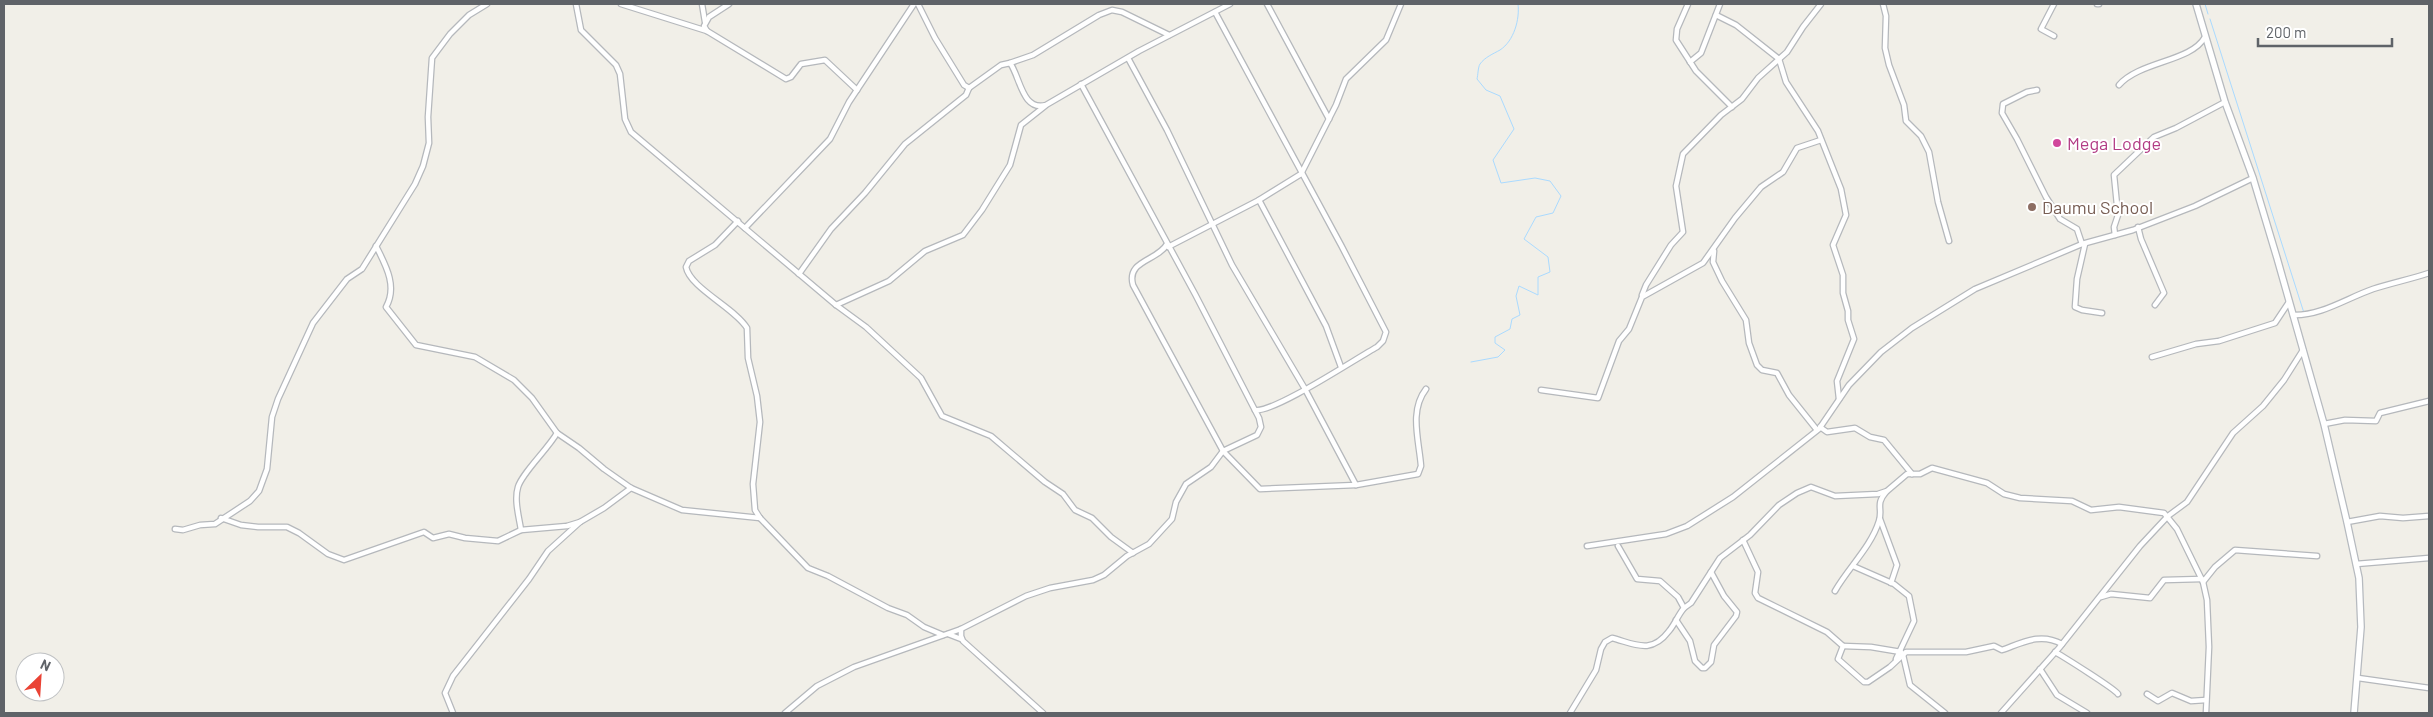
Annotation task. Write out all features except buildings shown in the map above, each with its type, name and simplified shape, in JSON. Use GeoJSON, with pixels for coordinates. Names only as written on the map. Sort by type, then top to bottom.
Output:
{"type":"FeatureCollection","features":[{"type":"Feature","properties":{"kind":"main road"},"geometry":{"type":"LineString","coordinates":[[2196,4],[2225,102],[2253,178],[2293,315],[2324,424],[2347,522],[2359,578],[2361,627],[2354,713]]}},
{"type":"Feature","properties":{"kind":"street"},"geometry":{"type":"LineString","coordinates":[[174,529],[183,530],[200,525],[211,525],[250,501],[259,491],[267,470],[274,412],[313,323],[347,280],[362,269],[415,184],[427,154],[432,58],[450,34],[469,15],[487,4]]}},
{"type":"Feature","properties":{"kind":"street"},"geometry":{"type":"LineString","coordinates":[[576,4],[581,30],[616,65],[620,74],[624,119],[631,132],[836,305],[866,327],[871,334],[921,378],[942,416],[991,436],[1045,482],[1063,494],[1075,510],[1092,518],[1111,537],[1134,553]]}},
{"type":"Feature","properties":{"kind":"street"},"geometry":{"type":"LineString","coordinates":[[621,4],[707,31],[786,79],[801,64],[825,60],[857,90]]}},
{"type":"Feature","properties":{"kind":"street"},"geometry":{"type":"LineString","coordinates":[[702,4],[706,22]]}},
{"type":"Feature","properties":{"kind":"street"},"geometry":{"type":"LineString","coordinates":[[707,31],[704,28],[706,22],[716,12],[729,4]]}},
{"type":"Feature","properties":{"kind":"street"},"geometry":{"type":"LineString","coordinates":[[745,228],[830,139],[857,90],[914,4]]}},
{"type":"Feature","properties":{"kind":"street"},"geometry":{"type":"LineString","coordinates":[[918,4],[934,38],[960,81],[969,88]]}},
{"type":"Feature","properties":{"kind":"street"},"geometry":{"type":"LineString","coordinates":[[836,305],[889,281],[925,251],[963,235],[982,210],[1010,165],[1021,125],[1046,105],[1128,58],[1230,4]]}},
{"type":"Feature","properties":{"kind":"street"},"geometry":{"type":"LineString","coordinates":[[1267,4],[1330,119]]}},
{"type":"Feature","properties":{"kind":"street"},"geometry":{"type":"LineString","coordinates":[[1401,4],[1386,40],[1346,80],[1330,119],[1301,174],[1259,200],[1168,246],[1159,254],[1139,264],[1134,270],[1131,279],[1169,354],[1223,451],[1256,487],[1264,491],[1356,485],[1420,473],[1421,466],[1415,412],[1418,400],[1426,389]]}},
{"type":"Feature","properties":{"kind":"street"},"geometry":{"type":"LineString","coordinates":[[1688,4],[1675,36],[1690,62],[1722,100],[1732,107]]}},
{"type":"Feature","properties":{"kind":"street"},"geometry":{"type":"LineString","coordinates":[[1690,62],[1702,53],[1720,4]]}},
{"type":"Feature","properties":{"kind":"street"},"geometry":{"type":"LineString","coordinates":[[1541,390],[1598,398],[1619,341],[1629,329],[1646,285],[1671,245],[1683,231],[1676,186],[1681,159],[1714,123],[1742,99],[1758,78],[1787,52],[1802,27],[1821,4]]}},
{"type":"Feature","properties":{"kind":"street"},"geometry":{"type":"LineString","coordinates":[[1883,4],[1886,16],[1885,48],[1889,65],[1904,105],[1906,121],[1921,136],[1929,152],[1938,202],[1948,241]]}},
{"type":"Feature","properties":{"kind":"street"},"geometry":{"type":"LineString","coordinates":[[2054,4],[2041,29],[2054,36]]}},
{"type":"Feature","properties":{"kind":"street"},"geometry":{"type":"LineString","coordinates":[[799,274],[831,229],[865,193],[892,158],[915,135],[966,95],[969,88],[1001,65],[1040,51],[1099,15],[1112,10],[1122,12],[1170,35]]}},
{"type":"Feature","properties":{"kind":"street"},"geometry":{"type":"LineString","coordinates":[[1215,12],[1386,332],[1380,345],[1305,389],[1267,408],[1255,410]]}},
{"type":"Feature","properties":{"kind":"street"},"geometry":{"type":"LineString","coordinates":[[1716,15],[1736,25],[1779,59],[1786,82],[1815,126],[1841,190],[1846,215],[1833,245],[1843,275],[1843,293],[1854,339],[1837,381],[1839,399]]}},
{"type":"Feature","properties":{"kind":"street"},"geometry":{"type":"LineString","coordinates":[[2119,85],[2137,71],[2195,48],[2205,37]]}},
{"type":"Feature","properties":{"kind":"street"},"geometry":{"type":"LineString","coordinates":[[1128,58],[1167,130],[1232,265],[1305,389],[1356,485]]}},
{"type":"Feature","properties":{"kind":"street"},"geometry":{"type":"LineString","coordinates":[[1010,63],[1017,74],[1024,94],[1030,102],[1036,106],[1046,105]]}},
{"type":"Feature","properties":{"kind":"street"},"geometry":{"type":"LineString","coordinates":[[785,713],[817,686],[841,673],[962,629],[1026,596],[1050,588],[1093,580],[1104,575],[1126,556],[1146,547],[1172,519],[1176,502],[1186,484],[1211,467],[1223,451],[1257,435],[1262,423],[1195,294],[1081,84]]}},
{"type":"Feature","properties":{"kind":"street"},"geometry":{"type":"LineString","coordinates":[[2038,90],[2026,92],[2003,104],[2002,113],[2046,197],[2060,219],[2076,229],[2084,244],[2077,279],[2075,307],[2102,313]]}},
{"type":"Feature","properties":{"kind":"street"},"geometry":{"type":"LineString","coordinates":[[2115,235],[2114,227],[2118,214],[2114,175],[2154,137],[2176,128],[2225,102]]}},
{"type":"Feature","properties":{"kind":"street"},"geometry":{"type":"LineString","coordinates":[[1642,296],[1703,263],[1735,218],[1761,188],[1783,172],[1797,148],[1821,140]]}},
{"type":"Feature","properties":{"kind":"street"},"geometry":{"type":"LineString","coordinates":[[1587,546],[1666,534],[1687,526],[1733,497],[1819,428],[1849,384],[1882,352],[1912,328],[1975,289],[2084,244],[2115,235],[2195,206],[2253,178]]}},
{"type":"Feature","properties":{"kind":"street"},"geometry":{"type":"LineString","coordinates":[[1259,200],[1326,326],[1341,367]]}},
{"type":"Feature","properties":{"kind":"street"},"geometry":{"type":"LineString","coordinates":[[738,221],[715,245],[689,261],[686,267],[690,276],[713,298],[729,309],[747,328],[748,358],[757,396],[760,422],[757,438],[759,448],[753,481],[756,510],[760,518],[808,568],[828,576],[882,605],[907,615],[924,627],[961,639],[1043,713]]}},
{"type":"Feature","properties":{"kind":"street"},"geometry":{"type":"LineString","coordinates":[[2138,227],[2164,293],[2155,305]]}},
{"type":"Feature","properties":{"kind":"street"},"geometry":{"type":"LineString","coordinates":[[376,246],[391,278],[389,302],[386,307],[411,341],[418,347],[437,348],[475,357],[514,380],[532,398],[557,434],[579,448],[631,488],[682,510],[760,518]]}},
{"type":"Feature","properties":{"kind":"street"},"geometry":{"type":"LineString","coordinates":[[1714,250],[1713,262],[1726,288],[1746,320],[1749,344],[1757,365],[1762,370],[1777,373],[1789,395],[1819,428],[1827,432],[1855,428],[1870,437],[1882,439],[1912,474]]}},
{"type":"Feature","properties":{"kind":"street"},"geometry":{"type":"LineString","coordinates":[[2293,315],[2303,316],[2338,305],[2372,290],[2429,273]]}},
{"type":"Feature","properties":{"kind":"street"},"geometry":{"type":"LineString","coordinates":[[2152,357],[2196,344],[2219,341],[2275,323],[2289,302]]}},
{"type":"Feature","properties":{"kind":"street"},"geometry":{"type":"LineString","coordinates":[[2001,713],[2062,644],[2140,546],[2168,516],[2187,502],[2233,433],[2263,406],[2284,380],[2302,350]]}},
{"type":"Feature","properties":{"kind":"street"},"geometry":{"type":"LineString","coordinates":[[2324,424],[2345,420],[2374,421],[2380,413],[2429,401]]}},
{"type":"Feature","properties":{"kind":"street"},"geometry":{"type":"LineString","coordinates":[[521,530],[518,486],[557,434]]}},
{"type":"Feature","properties":{"kind":"street"},"geometry":{"type":"LineString","coordinates":[[1891,583],[1897,565],[1880,518],[1879,501],[1887,491],[1905,476],[1920,474],[1932,468],[1987,483],[2004,494],[2020,498],[2072,501],[2091,510],[2119,507],[2164,513],[2168,516],[2183,540],[2203,581],[2207,600],[2209,647],[2206,713]]}},
{"type":"Feature","properties":{"kind":"street"},"geometry":{"type":"LineString","coordinates":[[453,713],[445,693],[453,675],[529,579],[548,550],[580,522],[604,508],[631,488]]}},
{"type":"Feature","properties":{"kind":"street"},"geometry":{"type":"LineString","coordinates":[[1570,713],[1596,670],[1600,660],[1599,652],[1607,640],[1614,639],[1637,646],[1648,646],[1665,636],[1684,608],[1691,603],[1720,558],[1743,540],[1779,505],[1806,488],[1816,488],[1836,496],[1873,495],[1887,491]]}},
{"type":"Feature","properties":{"kind":"street"},"geometry":{"type":"LineString","coordinates":[[750,517],[756,510]]}},
{"type":"Feature","properties":{"kind":"street"},"geometry":{"type":"LineString","coordinates":[[2347,522],[2380,516],[2403,518],[2429,516]]}},
{"type":"Feature","properties":{"kind":"street"},"geometry":{"type":"LineString","coordinates":[[221,518],[241,525],[258,528],[287,527],[299,532],[328,554],[344,560],[424,532],[433,538],[449,534],[498,541],[521,530],[567,526],[580,522]]}},
{"type":"Feature","properties":{"kind":"street"},"geometry":{"type":"LineString","coordinates":[[1835,591],[1853,566],[1880,518]]}},
{"type":"Feature","properties":{"kind":"street"},"geometry":{"type":"LineString","coordinates":[[1743,540],[1758,572],[1755,593],[1758,598],[1827,632],[1843,646],[1871,647],[1903,653],[1966,652],[1992,646],[2002,650],[2015,643],[2036,639],[2052,640],[2062,644]]}},
{"type":"Feature","properties":{"kind":"street"},"geometry":{"type":"LineString","coordinates":[[1618,546],[1637,579],[1660,582],[1678,597],[1684,608]]}},
{"type":"Feature","properties":{"kind":"street"},"geometry":{"type":"LineString","coordinates":[[2203,581],[2215,567],[2235,550],[2317,556]]}},
{"type":"Feature","properties":{"kind":"street"},"geometry":{"type":"LineString","coordinates":[[2356,564],[2429,558]]}},
{"type":"Feature","properties":{"kind":"street"},"geometry":{"type":"LineString","coordinates":[[1843,646],[1838,659],[1866,683],[1890,668],[1903,653],[1914,615],[1909,596],[1891,583],[1853,566]]}},
{"type":"Feature","properties":{"kind":"street"},"geometry":{"type":"LineString","coordinates":[[1676,620],[1690,642],[1695,661],[1702,668],[1706,668],[1710,662],[1714,645],[1737,612],[1724,596],[1710,572]]}},
{"type":"Feature","properties":{"kind":"street"},"geometry":{"type":"LineString","coordinates":[[2100,597],[2111,594],[2148,598],[2153,595],[2163,580],[2203,581]]}},
{"type":"Feature","properties":{"kind":"street"},"geometry":{"type":"LineString","coordinates":[[961,639],[962,629]]}},
{"type":"Feature","properties":{"kind":"street"},"geometry":{"type":"LineString","coordinates":[[2055,652],[2084,672],[2113,688],[2118,694]]}},
{"type":"Feature","properties":{"kind":"street"},"geometry":{"type":"LineString","coordinates":[[1903,653],[1912,688],[1945,713]]}},
{"type":"Feature","properties":{"kind":"street"},"geometry":{"type":"LineString","coordinates":[[2040,669],[2057,695],[2087,712]]}},
{"type":"Feature","properties":{"kind":"street"},"geometry":{"type":"LineString","coordinates":[[2358,678],[2429,688]]}},
{"type":"Feature","properties":{"kind":"street"},"geometry":{"type":"LineString","coordinates":[[2147,694],[2158,700],[2172,693],[2191,702],[2206,700]]}},
{"type":"Feature","properties":{"kind":"waterway"},"geometry":{"type":"LineString","coordinates":[[1471,362],[1498,357],[1505,350],[1495,343],[1495,337],[1510,329],[1512,319],[1520,315],[1516,296],[1519,286],[1538,295],[1538,277],[1550,272],[1548,257],[1524,239],[1536,217],[1553,213],[1561,196],[1550,181],[1535,178],[1501,183],[1493,160],[1514,129],[1500,96],[1486,90],[1477,79],[1478,69],[1484,59],[1500,50],[1509,41],[1517,23],[1518,4]]}},
{"type":"Feature","properties":{"kind":"waterway"},"geometry":{"type":"LineString","coordinates":[[2205,4],[2208,14]]}},
{"type":"Feature","properties":{"kind":"waterway"},"geometry":{"type":"LineString","coordinates":[[2210,19],[2304,313]]}},
{"type":"Feature","properties":{"kind":"place","name":"Mega Lodge"},"geometry":{"type":"Point","coordinates":[2057,143]}},
{"type":"Feature","properties":{"kind":"place","name":"Daumu School"},"geometry":{"type":"Point","coordinates":[2032,207]}}]}
